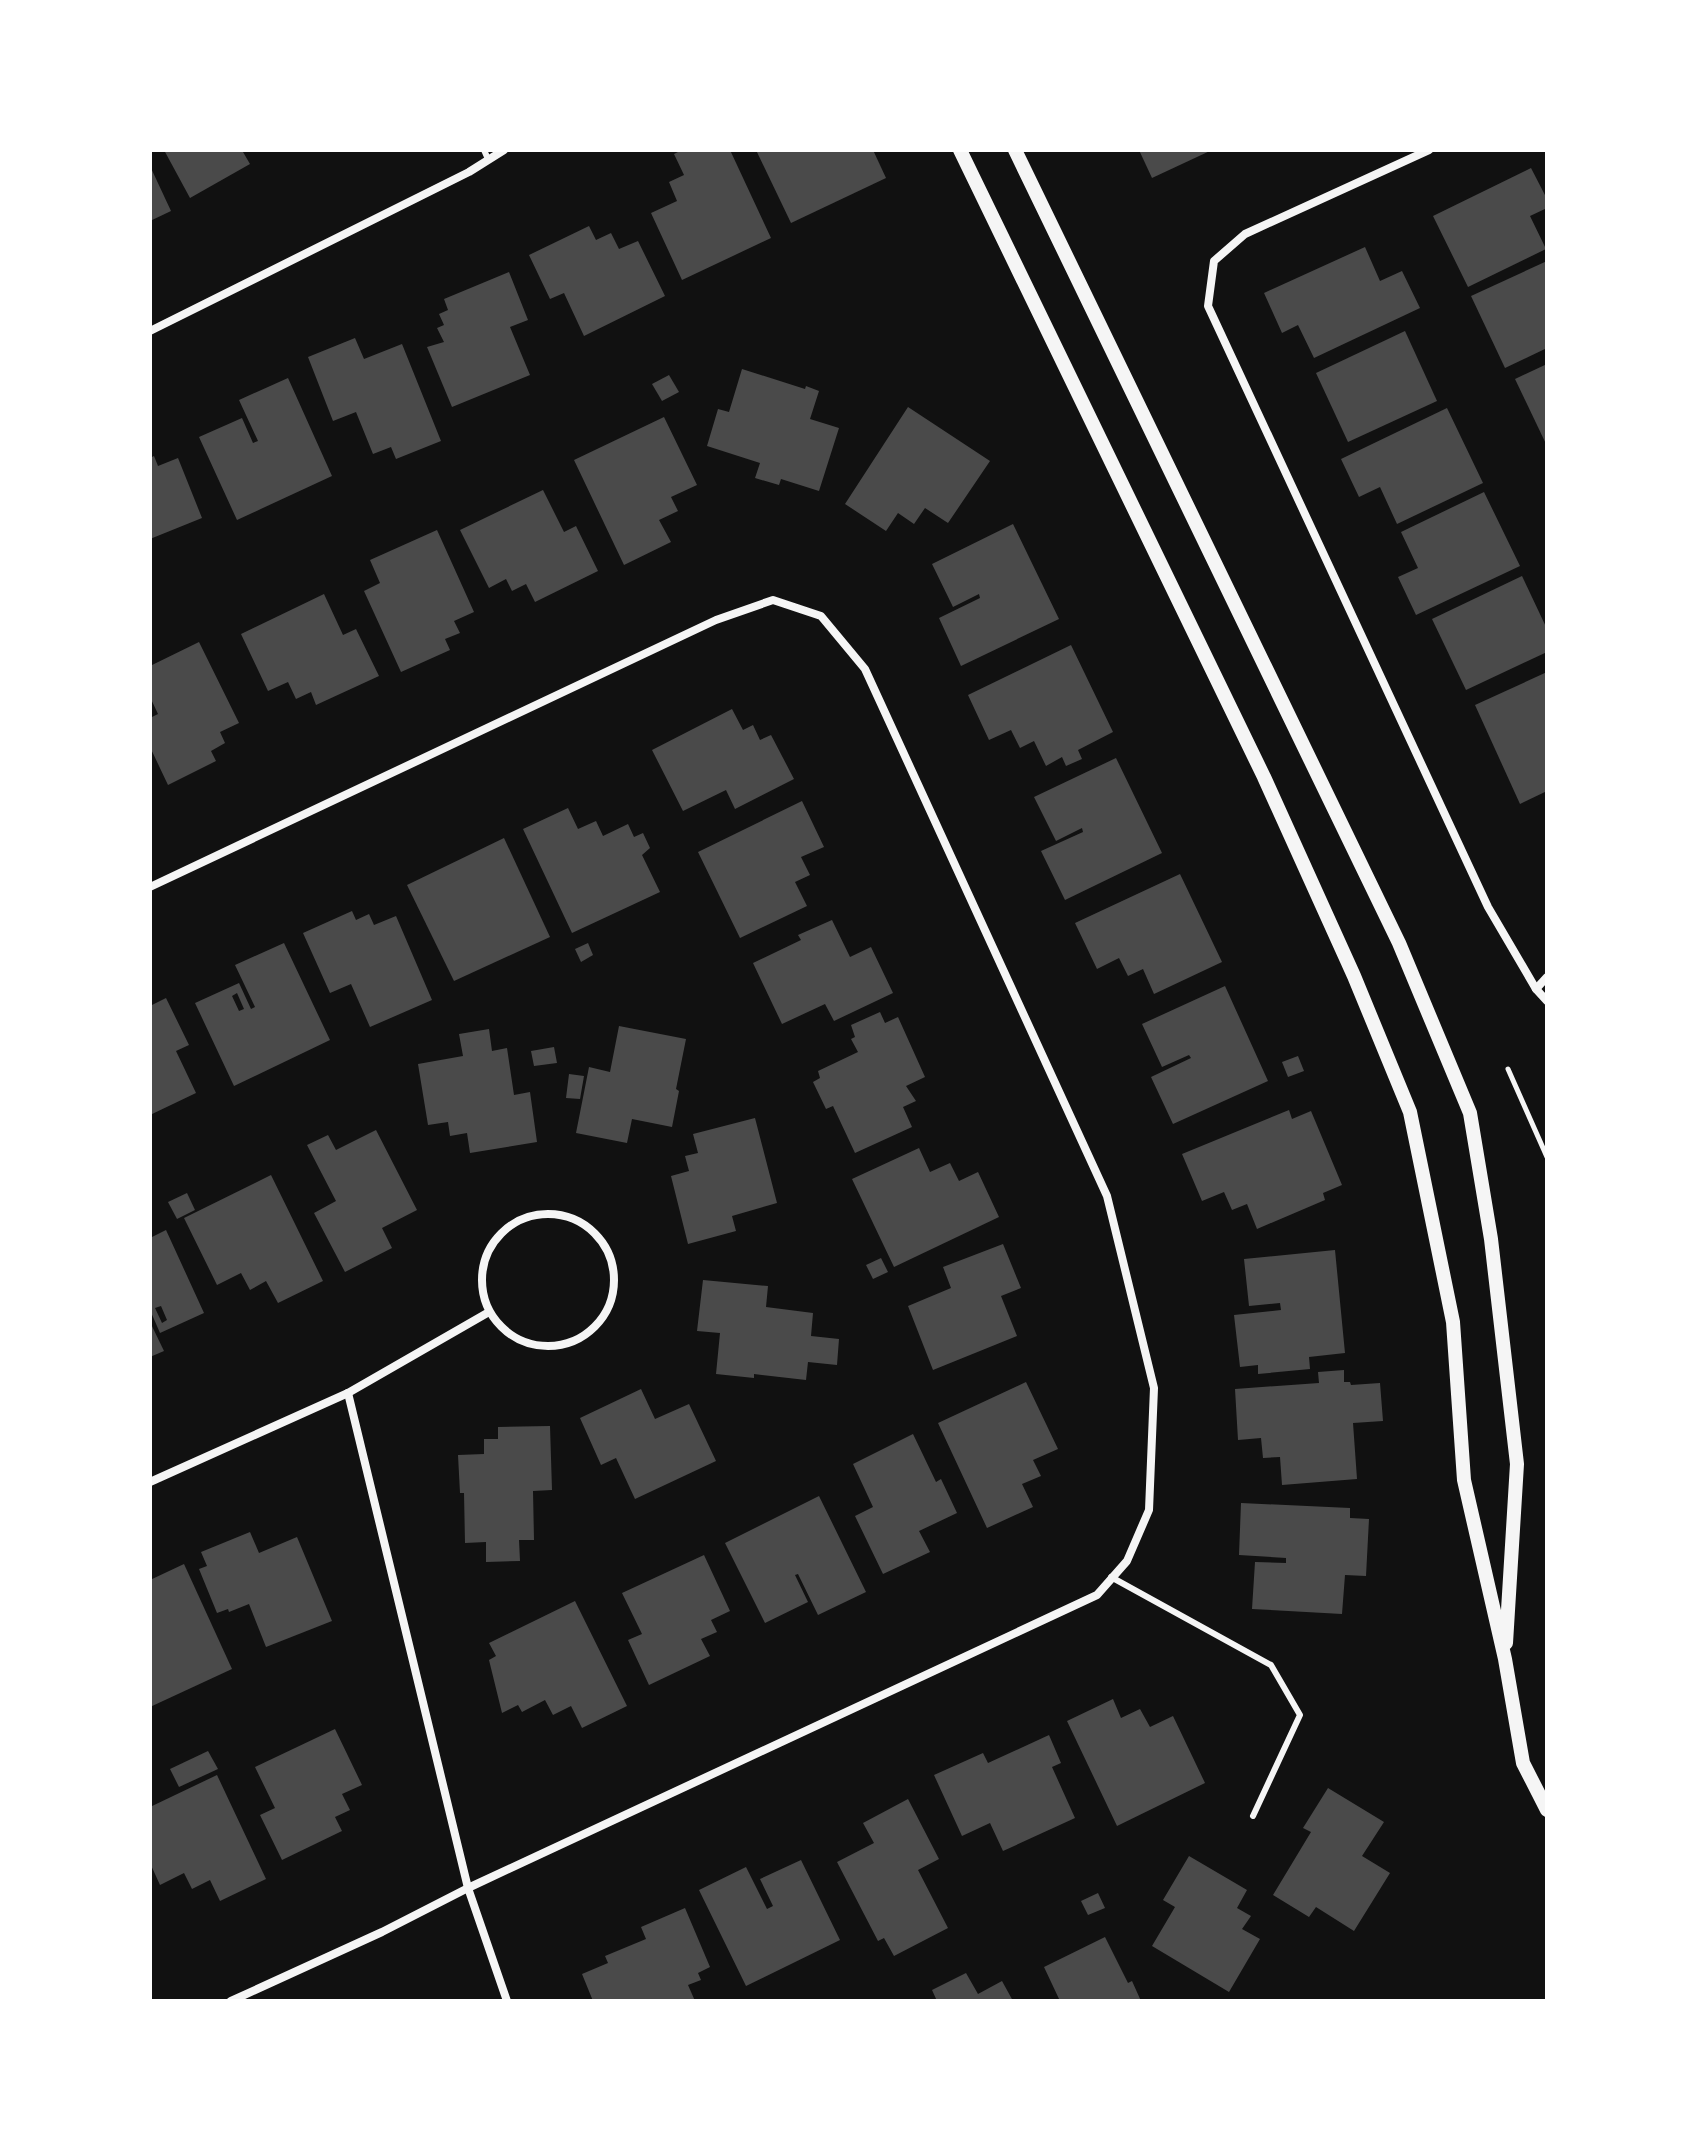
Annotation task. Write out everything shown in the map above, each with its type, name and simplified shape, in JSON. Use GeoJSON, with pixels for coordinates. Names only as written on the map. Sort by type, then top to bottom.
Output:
{"type":"FeatureCollection","features":[{"type":"Feature","properties":{"kind":"street"},"geometry":{"type":"LineString","coordinates":[[150,331],[469,172],[504,150]]}},
{"type":"Feature","properties":{"kind":"street"},"geometry":{"type":"LineString","coordinates":[[960,150],[1264,777],[1410,1112],[1453,1322],[1464,1480],[1505,1659],[1523,1763],[1547,1810]]}},
{"type":"Feature","properties":{"kind":"street"},"geometry":{"type":"LineString","coordinates":[[1015,150],[1399,943],[1470,1113],[1491,1239],[1517,1464],[1505,1659]]}},
{"type":"Feature","properties":{"kind":"street"},"geometry":{"type":"LineString","coordinates":[[1429,150],[1245,234],[1214,261],[1208,306],[1488,907],[1536,989],[1547,1001]]}},
{"type":"Feature","properties":{"kind":"street"},"geometry":{"type":"LineString","coordinates":[[150,887],[716,620],[773,600],[821,616],[865,669],[1107,1196],[1154,1388],[1149,1510],[1127,1561],[1097,1595],[231,2001]]}},
{"type":"Feature","properties":{"kind":"street"},"geometry":{"type":"LineString","coordinates":[[1536,989],[1547,977]]}},
{"type":"Feature","properties":{"kind":"street"},"geometry":{"type":"LineString","coordinates":[[539,1214],[559,1214],[580,1222],[597,1235],[608,1253],[614,1273],[613,1294],[606,1313],[594,1329],[576,1341],[537,1347],[518,1340],[500,1328],[489,1312],[482,1292],[481,1271],[488,1250],[500,1233],[518,1221],[539,1214]]}},
{"type":"Feature","properties":{"kind":"street"},"geometry":{"type":"LineString","coordinates":[[150,1482],[348,1393],[489,1312]]}},
{"type":"Feature","properties":{"kind":"street"},"geometry":{"type":"LineString","coordinates":[[348,1393],[468,1888],[507,2001]]}},
{"type":"Feature","properties":{"kind":"lane"},"geometry":{"type":"LineString","coordinates":[[484,150],[488,159]]}},
{"type":"Feature","properties":{"kind":"lane"},"geometry":{"type":"LineString","coordinates":[[1111,1577],[1271,1665],[1300,1715],[1253,1816]]}},
{"type":"Feature","properties":{"kind":"path"},"geometry":{"type":"LineString","coordinates":[[1508,1069],[1547,1157]]}},
{"type":"Feature","properties":{"kind":"building"},"geometry":{"type":"Polygon","coordinates":[[[164,150],[247,150],[243,152],[250,164],[190,198],[164,150]]]}},
{"type":"Feature","properties":{"kind":"building"},"geometry":{"type":"Polygon","coordinates":[[[682,150],[730,150],[771,238],[682,280],[651,213],[677,201],[669,182],[684,175],[674,154],[682,150]]]}},
{"type":"Feature","properties":{"kind":"building"},"geometry":{"type":"Polygon","coordinates":[[[756,150],[873,150],[886,178],[791,223],[756,150]]]}},
{"type":"Feature","properties":{"kind":"building"},"geometry":{"type":"Polygon","coordinates":[[[1139,150],[1212,150],[1152,178],[1139,150]]]}},
{"type":"Feature","properties":{"kind":"building"},"geometry":{"type":"Polygon","coordinates":[[[150,166],[171,211],[150,221],[150,166]]]}},
{"type":"Feature","properties":{"kind":"building"},"geometry":{"type":"Polygon","coordinates":[[[1531,168],[1547,199],[1547,208],[1530,216],[1546,249],[1468,287],[1433,216],[1531,168]]]}},
{"type":"Feature","properties":{"kind":"building"},"geometry":{"type":"Polygon","coordinates":[[[589,226],[596,240],[611,233],[619,249],[638,241],[665,296],[584,336],[564,293],[550,299],[529,255],[589,226]]]}},
{"type":"Feature","properties":{"kind":"building"},"geometry":{"type":"Polygon","coordinates":[[[1365,247],[1380,281],[1402,271],[1420,308],[1314,358],[1298,325],[1282,333],[1264,293],[1365,247]]]}},
{"type":"Feature","properties":{"kind":"building"},"geometry":{"type":"Polygon","coordinates":[[[1547,261],[1547,348],[1505,368],[1471,296],[1547,261]]]}},
{"type":"Feature","properties":{"kind":"building"},"geometry":{"type":"Polygon","coordinates":[[[509,272],[528,320],[510,327],[530,375],[452,407],[427,347],[444,342],[437,328],[444,325],[439,314],[448,310],[444,299],[509,272]]]}},
{"type":"Feature","properties":{"kind":"building"},"geometry":{"type":"Polygon","coordinates":[[[1405,331],[1437,401],[1348,442],[1316,373],[1405,331]]]}},
{"type":"Feature","properties":{"kind":"building"},"geometry":{"type":"Polygon","coordinates":[[[355,338],[364,359],[402,344],[441,441],[396,459],[391,447],[373,454],[356,412],[333,421],[308,357],[355,338]]]}},
{"type":"Feature","properties":{"kind":"building"},"geometry":{"type":"Polygon","coordinates":[[[1547,364],[1547,446],[1515,379],[1547,364]]]}},
{"type":"Feature","properties":{"kind":"building"},"geometry":{"type":"Polygon","coordinates":[[[742,369],[819,391],[810,419],[839,428],[819,491],[781,479],[779,485],[755,478],[760,463],[707,446],[718,409],[729,412],[742,369]]]}},
{"type":"Feature","properties":{"kind":"building"},"geometry":{"type":"Polygon","coordinates":[[[669,375],[679,392],[662,401],[652,384],[669,375]]]}},
{"type":"Feature","properties":{"kind":"building"},"geometry":{"type":"Polygon","coordinates":[[[288,378],[332,476],[237,520],[199,437],[242,418],[253,443],[258,441],[239,400],[288,378]]]}},
{"type":"Feature","properties":{"kind":"building"},"geometry":{"type":"Polygon","coordinates":[[[908,407],[990,461],[948,523],[925,508],[914,524],[898,513],[886,531],[845,504],[908,407]]]}},
{"type":"Feature","properties":{"kind":"building"},"geometry":{"type":"Polygon","coordinates":[[[1447,408],[1483,483],[1397,524],[1380,487],[1359,497],[1341,459],[1447,408]]]}},
{"type":"Feature","properties":{"kind":"building"},"geometry":{"type":"Polygon","coordinates":[[[664,417],[697,485],[671,497],[678,511],[659,520],[671,542],[624,565],[574,460],[664,417]]]}},
{"type":"Feature","properties":{"kind":"building"},"geometry":{"type":"Polygon","coordinates":[[[154,456],[158,466],[178,458],[202,518],[150,539],[150,458],[154,456]]]}},
{"type":"Feature","properties":{"kind":"building"},"geometry":{"type":"Polygon","coordinates":[[[543,490],[564,532],[576,526],[598,571],[535,602],[526,584],[512,591],[506,579],[489,588],[460,530],[543,490]]]}},
{"type":"Feature","properties":{"kind":"building"},"geometry":{"type":"Polygon","coordinates":[[[1484,492],[1520,566],[1416,615],[1398,577],[1418,568],[1401,532],[1484,492]]]}},
{"type":"Feature","properties":{"kind":"building"},"geometry":{"type":"Polygon","coordinates":[[[1013,524],[1059,619],[961,666],[939,618],[980,598],[979,594],[953,607],[932,564],[1013,524]]]}},
{"type":"Feature","properties":{"kind":"building"},"geometry":{"type":"Polygon","coordinates":[[[437,530],[474,612],[454,621],[460,633],[445,639],[450,650],[401,672],[364,591],[380,583],[370,560],[437,530]]]}},
{"type":"Feature","properties":{"kind":"building"},"geometry":{"type":"Polygon","coordinates":[[[1522,576],[1547,629],[1547,652],[1466,690],[1432,619],[1522,576]]]}},
{"type":"Feature","properties":{"kind":"building"},"geometry":{"type":"Polygon","coordinates":[[[324,594],[343,635],[356,629],[379,676],[316,705],[311,692],[296,699],[288,682],[268,691],[241,634],[324,594]]]}},
{"type":"Feature","properties":{"kind":"building"},"geometry":{"type":"Polygon","coordinates":[[[199,642],[239,723],[220,732],[225,743],[211,751],[216,761],[168,785],[150,747],[150,718],[158,714],[150,697],[150,666],[199,642]]]}},
{"type":"Feature","properties":{"kind":"building"},"geometry":{"type":"Polygon","coordinates":[[[1071,645],[1113,732],[1078,750],[1082,759],[1066,766],[1062,757],[1046,766],[1034,741],[1020,748],[1011,730],[989,740],[968,695],[1071,645]]]}},
{"type":"Feature","properties":{"kind":"building"},"geometry":{"type":"Polygon","coordinates":[[[1547,672],[1547,791],[1520,804],[1475,705],[1547,672]]]}},
{"type":"Feature","properties":{"kind":"building"},"geometry":{"type":"Polygon","coordinates":[[[732,709],[743,730],[753,725],[760,740],[771,735],[794,779],[735,809],[726,790],[683,811],[652,750],[732,709]]]}},
{"type":"Feature","properties":{"kind":"building"},"geometry":{"type":"Polygon","coordinates":[[[1116,758],[1162,853],[1065,900],[1041,851],[1083,832],[1082,828],[1056,841],[1034,797],[1116,758]]]}},
{"type":"Feature","properties":{"kind":"building"},"geometry":{"type":"Polygon","coordinates":[[[802,801],[824,847],[801,857],[810,875],[795,882],[807,906],[740,938],[698,852],[802,801]]]}},
{"type":"Feature","properties":{"kind":"building"},"geometry":{"type":"Polygon","coordinates":[[[568,808],[578,829],[596,821],[603,836],[628,824],[634,837],[643,833],[650,848],[642,855],[660,892],[572,933],[523,829],[568,808]]]}},
{"type":"Feature","properties":{"kind":"building"},"geometry":{"type":"Polygon","coordinates":[[[504,838],[550,937],[454,981],[407,885],[504,838]]]}},
{"type":"Feature","properties":{"kind":"building"},"geometry":{"type":"Polygon","coordinates":[[[1180,874],[1222,962],[1154,994],[1143,969],[1128,976],[1119,958],[1097,969],[1075,923],[1180,874]]]}},
{"type":"Feature","properties":{"kind":"building"},"geometry":{"type":"Polygon","coordinates":[[[352,911],[356,920],[369,914],[374,925],[396,916],[432,1000],[370,1027],[351,984],[330,993],[303,933],[352,911]]]}},
{"type":"Feature","properties":{"kind":"building"},"geometry":{"type":"Polygon","coordinates":[[[832,920],[850,957],[871,947],[893,993],[834,1021],[825,1004],[782,1024],[753,963],[801,940],[798,935],[832,920]]]}},
{"type":"Feature","properties":{"kind":"building"},"geometry":{"type":"Polygon","coordinates":[[[284,943],[330,1040],[234,1086],[195,1003],[239,983],[251,1009],[255,1007],[235,965],[284,943]],[[237,993],[232,996],[239,1011],[244,1009],[237,993]]]}},
{"type":"Feature","properties":{"kind":"building"},"geometry":{"type":"Polygon","coordinates":[[[588,943],[593,955],[581,962],[575,949],[588,943]]]}},
{"type":"Feature","properties":{"kind":"building"},"geometry":{"type":"Polygon","coordinates":[[[1225,986],[1268,1081],[1173,1124],[1151,1077],[1191,1058],[1189,1055],[1162,1067],[1142,1024],[1225,986]]]}},
{"type":"Feature","properties":{"kind":"building"},"geometry":{"type":"Polygon","coordinates":[[[166,998],[189,1045],[176,1051],[196,1093],[150,1115],[150,1006],[166,998]]]}},
{"type":"Feature","properties":{"kind":"building"},"geometry":{"type":"Polygon","coordinates":[[[880,1012],[885,1023],[898,1017],[925,1077],[906,1086],[916,1101],[903,1107],[912,1127],[855,1153],[833,1106],[826,1109],[813,1082],[820,1078],[818,1071],[858,1052],[851,1039],[855,1037],[851,1025],[880,1012]]]}},
{"type":"Feature","properties":{"kind":"building"},"geometry":{"type":"Polygon","coordinates":[[[619,1026],[686,1039],[672,1127],[632,1119],[627,1143],[576,1133],[589,1067],[610,1072],[619,1026]]]}},
{"type":"Feature","properties":{"kind":"building"},"geometry":{"type":"Polygon","coordinates":[[[489,1029],[492,1051],[507,1048],[514,1095],[530,1092],[537,1142],[470,1153],[467,1133],[450,1136],[448,1122],[428,1125],[418,1064],[463,1056],[459,1034],[489,1029]]]}},
{"type":"Feature","properties":{"kind":"building"},"geometry":{"type":"Polygon","coordinates":[[[554,1047],[557,1063],[534,1066],[531,1051],[554,1047]]]}},
{"type":"Feature","properties":{"kind":"building"},"geometry":{"type":"Polygon","coordinates":[[[1298,1056],[1304,1071],[1288,1077],[1282,1062],[1298,1056]]]}},
{"type":"Feature","properties":{"kind":"building"},"geometry":{"type":"Polygon","coordinates":[[[569,1074],[584,1076],[580,1099],[566,1098],[569,1074]]]}},
{"type":"Feature","properties":{"kind":"building"},"geometry":{"type":"Polygon","coordinates":[[[1289,1110],[1292,1119],[1311,1111],[1342,1185],[1323,1193],[1325,1200],[1257,1229],[1247,1204],[1232,1210],[1224,1192],[1202,1201],[1182,1154],[1289,1110]]]}},
{"type":"Feature","properties":{"kind":"building"},"geometry":{"type":"Polygon","coordinates":[[[755,1118],[777,1203],[732,1216],[736,1231],[688,1244],[671,1176],[689,1171],[685,1156],[698,1153],[693,1134],[755,1118]]]}},
{"type":"Feature","properties":{"kind":"building"},"geometry":{"type":"Polygon","coordinates":[[[376,1130],[417,1210],[382,1228],[392,1248],[345,1272],[314,1213],[336,1201],[307,1145],[328,1135],[336,1150],[376,1130]]]}},
{"type":"Feature","properties":{"kind":"building"},"geometry":{"type":"Polygon","coordinates":[[[919,1148],[930,1172],[950,1163],[959,1181],[978,1172],[999,1217],[894,1267],[852,1179],[919,1148]]]}},
{"type":"Feature","properties":{"kind":"building"},"geometry":{"type":"Polygon","coordinates":[[[271,1175],[323,1281],[278,1303],[266,1281],[250,1290],[241,1273],[217,1285],[184,1218],[271,1175]]]}},
{"type":"Feature","properties":{"kind":"building"},"geometry":{"type":"Polygon","coordinates":[[[187,1193],[195,1210],[177,1219],[168,1202],[187,1193]]]}},
{"type":"Feature","properties":{"kind":"building"},"geometry":{"type":"Polygon","coordinates":[[[166,1230],[204,1313],[160,1333],[150,1310],[150,1238],[166,1230]],[[161,1306],[155,1308],[162,1323],[167,1320],[161,1306]]]}},
{"type":"Feature","properties":{"kind":"building"},"geometry":{"type":"Polygon","coordinates":[[[1003,1244],[1021,1288],[1001,1296],[1017,1336],[933,1370],[908,1306],[951,1288],[943,1267],[1003,1244]]]}},
{"type":"Feature","properties":{"kind":"building"},"geometry":{"type":"Polygon","coordinates":[[[1335,1250],[1345,1353],[1309,1357],[1310,1369],[1258,1374],[1258,1365],[1240,1367],[1234,1315],[1281,1310],[1280,1303],[1249,1306],[1244,1259],[1335,1250]]]}},
{"type":"Feature","properties":{"kind":"building"},"geometry":{"type":"Polygon","coordinates":[[[881,1258],[888,1272],[873,1279],[866,1265],[881,1258]]]}},
{"type":"Feature","properties":{"kind":"building"},"geometry":{"type":"Polygon","coordinates":[[[703,1280],[768,1286],[766,1307],[813,1313],[811,1336],[839,1339],[837,1365],[808,1362],[806,1380],[754,1374],[754,1378],[716,1374],[720,1333],[697,1331],[703,1280]]]}},
{"type":"Feature","properties":{"kind":"building"},"geometry":{"type":"Polygon","coordinates":[[[150,1322],[164,1351],[150,1357],[150,1322]]]}},
{"type":"Feature","properties":{"kind":"building"},"geometry":{"type":"Polygon","coordinates":[[[1344,1370],[1344,1382],[1351,1385],[1380,1383],[1383,1421],[1353,1423],[1357,1479],[1282,1485],[1280,1457],[1263,1458],[1261,1438],[1238,1440],[1235,1389],[1319,1383],[1318,1372],[1344,1370]]]}},
{"type":"Feature","properties":{"kind":"building"},"geometry":{"type":"Polygon","coordinates":[[[1026,1382],[1058,1449],[1033,1460],[1041,1476],[1022,1484],[1033,1507],[987,1528],[938,1423],[1026,1382]]]}},
{"type":"Feature","properties":{"kind":"building"},"geometry":{"type":"Polygon","coordinates":[[[641,1389],[655,1419],[689,1404],[716,1461],[635,1499],[616,1458],[601,1465],[580,1418],[641,1389]]]}},
{"type":"Feature","properties":{"kind":"building"},"geometry":{"type":"Polygon","coordinates":[[[550,1426],[552,1490],[533,1491],[534,1540],[519,1540],[520,1561],[486,1562],[486,1542],[465,1543],[464,1493],[460,1493],[458,1455],[484,1454],[484,1439],[498,1439],[498,1427],[550,1426]]]}},
{"type":"Feature","properties":{"kind":"building"},"geometry":{"type":"Polygon","coordinates":[[[913,1434],[936,1482],[941,1479],[957,1513],[919,1531],[930,1552],[883,1574],[855,1516],[873,1507],[853,1464],[913,1434]]]}},
{"type":"Feature","properties":{"kind":"building"},"geometry":{"type":"Polygon","coordinates":[[[819,1496],[866,1592],[818,1615],[798,1574],[795,1575],[808,1602],[765,1623],[725,1543],[819,1496]]]}},
{"type":"Feature","properties":{"kind":"building"},"geometry":{"type":"Polygon","coordinates":[[[1241,1503],[1350,1508],[1350,1518],[1369,1519],[1366,1576],[1345,1575],[1342,1614],[1252,1609],[1255,1562],[1286,1563],[1286,1558],[1239,1555],[1241,1503]]]}},
{"type":"Feature","properties":{"kind":"building"},"geometry":{"type":"Polygon","coordinates":[[[250,1532],[259,1553],[297,1537],[332,1621],[266,1647],[249,1604],[217,1613],[199,1569],[207,1566],[201,1552],[250,1532]]]}},
{"type":"Feature","properties":{"kind":"building"},"geometry":{"type":"Polygon","coordinates":[[[704,1555],[730,1611],[711,1620],[717,1632],[701,1639],[710,1656],[649,1685],[628,1640],[642,1634],[622,1593],[704,1555]]]}},
{"type":"Feature","properties":{"kind":"building"},"geometry":{"type":"Polygon","coordinates":[[[184,1564],[232,1669],[150,1707],[150,1580],[184,1564]]]}},
{"type":"Feature","properties":{"kind":"building"},"geometry":{"type":"Polygon","coordinates":[[[575,1601],[627,1706],[582,1728],[571,1706],[553,1715],[545,1700],[522,1712],[518,1705],[502,1713],[489,1660],[496,1656],[489,1643],[575,1601]]]}},
{"type":"Feature","properties":{"kind":"building"},"geometry":{"type":"Polygon","coordinates":[[[1113,1699],[1121,1718],[1140,1709],[1150,1727],[1173,1716],[1205,1783],[1117,1826],[1067,1721],[1113,1699]]]}},
{"type":"Feature","properties":{"kind":"building"},"geometry":{"type":"Polygon","coordinates":[[[335,1729],[362,1785],[342,1794],[350,1810],[335,1817],[342,1831],[282,1860],[260,1815],[275,1808],[255,1767],[335,1729]]]}},
{"type":"Feature","properties":{"kind":"building"},"geometry":{"type":"Polygon","coordinates":[[[1049,1735],[1061,1763],[1052,1767],[1075,1818],[1003,1851],[990,1823],[962,1836],[934,1775],[983,1753],[988,1763],[1049,1735]]]}},
{"type":"Feature","properties":{"kind":"building"},"geometry":{"type":"Polygon","coordinates":[[[208,1751],[218,1769],[179,1787],[170,1769],[208,1751]]]}},
{"type":"Feature","properties":{"kind":"building"},"geometry":{"type":"Polygon","coordinates":[[[217,1775],[266,1879],[220,1901],[210,1880],[192,1889],[184,1873],[160,1885],[150,1863],[150,1807],[217,1775]]]}},
{"type":"Feature","properties":{"kind":"building"},"geometry":{"type":"Polygon","coordinates":[[[1328,1788],[1384,1822],[1362,1856],[1390,1873],[1354,1931],[1316,1907],[1309,1917],[1273,1895],[1311,1832],[1303,1828],[1328,1788]]]}},
{"type":"Feature","properties":{"kind":"building"},"geometry":{"type":"Polygon","coordinates":[[[908,1799],[939,1859],[918,1870],[948,1928],[894,1956],[884,1938],[878,1941],[837,1862],[874,1843],[863,1823],[908,1799]]]}},
{"type":"Feature","properties":{"kind":"building"},"geometry":{"type":"Polygon","coordinates":[[[1189,1856],[1247,1890],[1237,1908],[1251,1916],[1242,1929],[1260,1939],[1229,1992],[1152,1946],[1175,1907],[1163,1900],[1189,1856]]]}},
{"type":"Feature","properties":{"kind":"building"},"geometry":{"type":"Polygon","coordinates":[[[801,1860],[840,1940],[746,1986],[699,1890],[746,1867],[767,1909],[773,1906],[760,1879],[801,1860]]]}},
{"type":"Feature","properties":{"kind":"building"},"geometry":{"type":"Polygon","coordinates":[[[1098,1893],[1105,1908],[1088,1915],[1081,1901],[1098,1893]]]}},
{"type":"Feature","properties":{"kind":"building"},"geometry":{"type":"Polygon","coordinates":[[[685,1908],[710,1967],[698,1973],[701,1980],[688,1985],[695,2001],[593,2001],[582,1974],[608,1963],[605,1956],[646,1939],[641,1927],[685,1908]]]}},
{"type":"Feature","properties":{"kind":"building"},"geometry":{"type":"Polygon","coordinates":[[[1105,1937],[1128,1983],[1132,1981],[1141,2001],[1060,2001],[1044,1967],[1105,1937]]]}},
{"type":"Feature","properties":{"kind":"building"},"geometry":{"type":"Polygon","coordinates":[[[966,1973],[978,1994],[1002,1981],[1013,2001],[937,2001],[932,1990],[966,1973]]]}}]}
